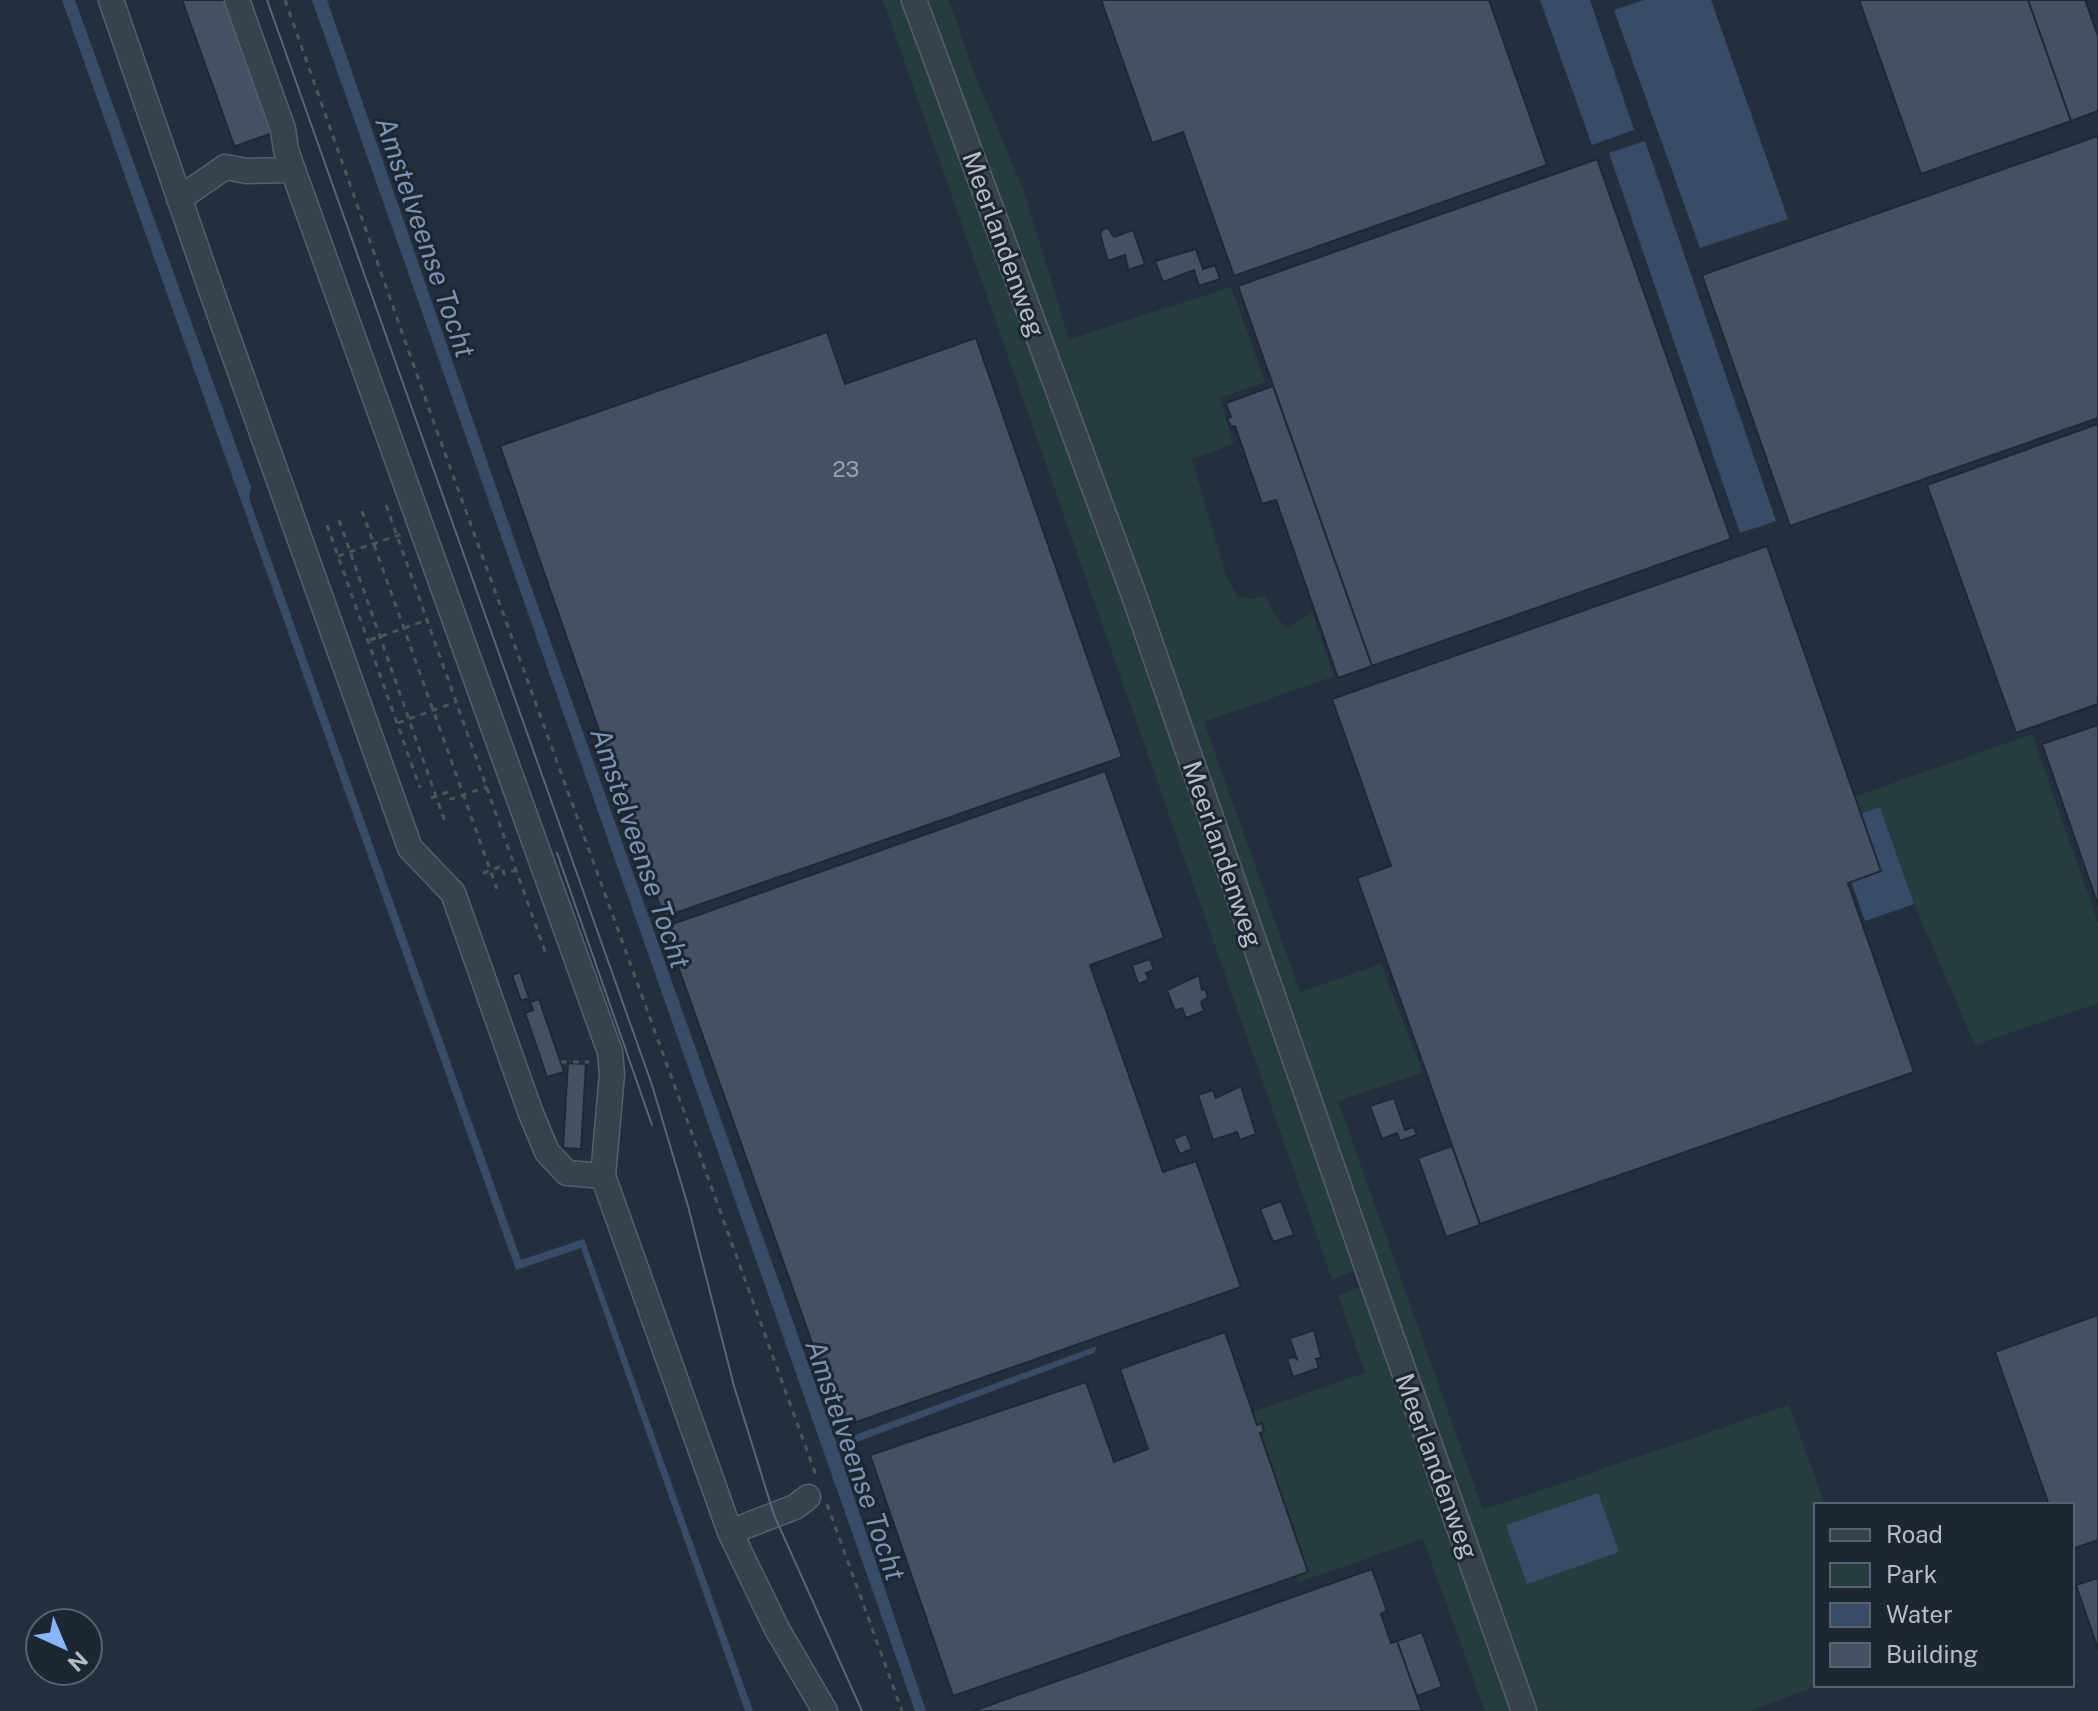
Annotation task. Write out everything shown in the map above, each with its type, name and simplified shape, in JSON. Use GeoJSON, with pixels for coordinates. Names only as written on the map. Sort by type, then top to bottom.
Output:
{"type":"FeatureCollection","features":[{"type":"Feature","properties":{"kind":"street"},"geometry":{"type":"LineString","coordinates":[[111,0],[410,848],[453,893],[547,1152],[567,1173],[603,1176]]}},
{"type":"Feature","properties":{"kind":"street"},"geometry":{"type":"LineString","coordinates":[[237,0],[283,129],[293,170],[610,1052],[612,1074],[603,1176],[730,1532],[777,1629],[825,1711]]}},
{"type":"Feature","properties":{"kind":"street","name":"Meerlandenweg"},"geometry":{"type":"LineString","coordinates":[[914,0],[1132,590],[1524,1711]]}},
{"type":"Feature","properties":{"kind":"street"},"geometry":{"type":"LineString","coordinates":[[179,199],[225,167],[247,171],[293,170]]}},
{"type":"Feature","properties":{"kind":"street"},"geometry":{"type":"LineString","coordinates":[[730,1532],[818,1496]]}},
{"type":"Feature","properties":{"kind":"path"},"geometry":{"type":"LineString","coordinates":[[285,0],[818,1496],[902,1711]]}},
{"type":"Feature","properties":{"kind":"path"},"geometry":{"type":"LineString","coordinates":[[386,505],[430,619],[455,702],[547,957]]}},
{"type":"Feature","properties":{"kind":"path"},"geometry":{"type":"LineString","coordinates":[[362,511],[497,889]]}},
{"type":"Feature","properties":{"kind":"path"},"geometry":{"type":"LineString","coordinates":[[339,520],[433,797],[445,822]]}},
{"type":"Feature","properties":{"kind":"path"},"geometry":{"type":"LineString","coordinates":[[327,525],[420,788]]}},
{"type":"Feature","properties":{"kind":"path"},"geometry":{"type":"LineString","coordinates":[[354,617],[360,615]]}},
{"type":"Feature","properties":{"kind":"path"},"geometry":{"type":"LineString","coordinates":[[369,640],[430,619]]}},
{"type":"Feature","properties":{"kind":"path"},"geometry":{"type":"LineString","coordinates":[[382,700],[389,698]]}},
{"type":"Feature","properties":{"kind":"path"},"geometry":{"type":"LineString","coordinates":[[398,723],[462,700]]}},
{"type":"Feature","properties":{"kind":"path"},"geometry":{"type":"LineString","coordinates":[[410,780],[417,778]]}},
{"type":"Feature","properties":{"kind":"path"},"geometry":{"type":"LineString","coordinates":[[433,797],[448,792],[451,799],[492,785]]}},
{"type":"Feature","properties":{"kind":"path"},"geometry":{"type":"LineString","coordinates":[[483,873],[502,866],[504,874],[523,867]]}},
{"type":"Feature","properties":{"kind":"green space"},"geometry":{"type":"Polygon","coordinates":[[[883,0],[909,0],[1357,1270],[1332,1279],[883,0]]]}},
{"type":"Feature","properties":{"kind":"green space"},"geometry":{"type":"Polygon","coordinates":[[[929,0],[949,0],[973,70],[1023,189],[1069,339],[1231,287],[1265,382],[1220,398],[1234,444],[1192,459],[1227,579],[1238,597],[1249,599],[1265,596],[1277,618],[1287,628],[1312,612],[1334,676],[1204,722],[1300,992],[1381,964],[1423,1073],[1338,1101],[1483,1510],[1789,1405],[1824,1503],[1814,1503],[1815,1687],[1749,1711],[1534,1711],[929,0]]]}},
{"type":"Feature","properties":{"kind":"green space"},"geometry":{"type":"Polygon","coordinates":[[[2032,734],[2098,923],[2098,1003],[1975,1045],[1914,904],[1880,807],[1831,824],[1825,807],[2032,734]]]}},
{"type":"Feature","properties":{"kind":"green space"},"geometry":{"type":"Polygon","coordinates":[[[1363,1286],[1513,1711],[1485,1711],[1423,1539],[1299,1582],[1243,1415],[1365,1373],[1338,1295],[1363,1286]]]}},
{"type":"Feature","properties":{"kind":"water"},"geometry":{"type":"Polygon","coordinates":[[[62,0],[75,0],[251,487],[249,498],[521,1260],[584,1239],[753,1711],[745,1711],[581,1248],[516,1270],[62,0]]]}},
{"type":"Feature","properties":{"kind":"water"},"geometry":{"type":"Polygon","coordinates":[[[312,0],[327,0],[518,550],[836,1442],[1097,1346],[1094,1353],[838,1449],[926,1711],[915,1711],[312,0]]]}},
{"type":"Feature","properties":{"kind":"water"},"geometry":{"type":"Polygon","coordinates":[[[1540,0],[1590,0],[1634,130],[1592,145],[1540,0]]]}},
{"type":"Feature","properties":{"kind":"water"},"geometry":{"type":"Polygon","coordinates":[[[1644,0],[1711,0],[1788,219],[1700,248],[1614,10],[1644,0]]]}},
{"type":"Feature","properties":{"kind":"water"},"geometry":{"type":"Polygon","coordinates":[[[1645,141],[1776,521],[1740,533],[1609,153],[1645,141]]]}},
{"type":"Feature","properties":{"kind":"water"},"geometry":{"type":"Polygon","coordinates":[[[1880,807],[1914,904],[1865,921],[1831,824],[1880,807]]]}},
{"type":"Feature","properties":{"kind":"water"},"geometry":{"type":"Polygon","coordinates":[[[1598,1493],[1619,1552],[1527,1584],[1506,1525],[1598,1493]]]}},
{"type":"Feature","properties":{"kind":"building"},"geometry":{"type":"Polygon","coordinates":[[[182,0],[233,0],[274,138],[271,134],[267,135],[236,146],[236,151],[182,0]]]}},
{"type":"Feature","properties":{"kind":"building"},"geometry":{"type":"Polygon","coordinates":[[[1101,0],[1489,0],[1547,165],[1234,276],[1183,132],[1152,143],[1101,0]]]}},
{"type":"Feature","properties":{"kind":"building"},"geometry":{"type":"Polygon","coordinates":[[[1859,0],[2028,0],[2071,121],[1921,174],[1859,0]]]}},
{"type":"Feature","properties":{"kind":"building"},"geometry":{"type":"Polygon","coordinates":[[[2028,0],[2085,0],[2098,36],[2098,111],[2071,121],[2028,0]]]}},
{"type":"Feature","properties":{"kind":"building"},"geometry":{"type":"Polygon","coordinates":[[[2098,136],[2098,418],[1790,526],[1702,275],[2098,136]]]}},
{"type":"Feature","properties":{"kind":"building"},"geometry":{"type":"Polygon","coordinates":[[[1597,159],[1731,539],[1372,666],[1238,286],[1597,159]]]}},
{"type":"Feature","properties":{"kind":"building"},"geometry":{"type":"Polygon","coordinates":[[[1108,228],[1114,237],[1133,230],[1145,264],[1126,271],[1125,255],[1108,261],[1100,234],[1108,228]]]}},
{"type":"Feature","properties":{"kind":"building"},"geometry":{"type":"Polygon","coordinates":[[[1196,249],[1203,269],[1215,265],[1220,279],[1199,286],[1194,270],[1163,282],[1155,261],[1196,249]]]}},
{"type":"Feature","properties":{"kind":"building"},"geometry":{"type":"Polygon","coordinates":[[[827,332],[845,384],[976,338],[1122,757],[664,917],[500,446],[827,332]]]}},
{"type":"Feature","properties":{"kind":"building"},"geometry":{"type":"Polygon","coordinates":[[[1273,386],[1372,666],[1338,678],[1276,500],[1262,504],[1235,426],[1231,427],[1227,418],[1231,417],[1226,403],[1273,386]]]}},
{"type":"Feature","properties":{"kind":"building"},"geometry":{"type":"Polygon","coordinates":[[[2098,424],[2098,704],[2016,733],[1927,485],[2098,424]]]}},
{"type":"Feature","properties":{"kind":"building"},"geometry":{"type":"Polygon","coordinates":[[[1767,546],[1881,871],[1848,883],[1914,1072],[1480,1224],[1357,878],[1391,866],[1332,699],[1767,546]]]}},
{"type":"Feature","properties":{"kind":"building"},"geometry":{"type":"Polygon","coordinates":[[[2098,725],[2098,905],[2042,744],[2098,725]]]}},
{"type":"Feature","properties":{"kind":"building"},"geometry":{"type":"Polygon","coordinates":[[[1105,771],[1164,938],[1090,965],[1163,1172],[1196,1161],[1241,1287],[842,1427],[664,927],[1105,771]]]}},
{"type":"Feature","properties":{"kind":"building"},"geometry":{"type":"Polygon","coordinates":[[[1150,959],[1154,970],[1146,973],[1149,980],[1138,984],[1132,965],[1150,959]]]}},
{"type":"Feature","properties":{"kind":"building"},"geometry":{"type":"Polygon","coordinates":[[[520,972],[529,998],[521,1001],[512,975],[520,972]]]}},
{"type":"Feature","properties":{"kind":"building"},"geometry":{"type":"Polygon","coordinates":[[[1199,975],[1202,990],[1205,989],[1208,997],[1201,1002],[1204,1011],[1186,1018],[1182,1008],[1175,1011],[1167,990],[1199,975]]]}},
{"type":"Feature","properties":{"kind":"building"},"geometry":{"type":"Polygon","coordinates":[[[539,999],[564,1072],[547,1077],[525,1013],[533,1010],[530,1002],[539,999]]]}},
{"type":"Feature","properties":{"kind":"building"},"geometry":{"type":"Polygon","coordinates":[[[568,1063],[586,1064],[581,1149],[563,1148],[568,1063]]]}},
{"type":"Feature","properties":{"kind":"building"},"geometry":{"type":"Polygon","coordinates":[[[1241,1086],[1256,1134],[1240,1140],[1237,1132],[1213,1140],[1198,1095],[1213,1090],[1216,1098],[1241,1086]]]}},
{"type":"Feature","properties":{"kind":"building"},"geometry":{"type":"Polygon","coordinates":[[[1394,1098],[1405,1130],[1414,1127],[1417,1135],[1400,1141],[1397,1133],[1382,1139],[1370,1106],[1394,1098]]]}},
{"type":"Feature","properties":{"kind":"building"},"geometry":{"type":"Polygon","coordinates":[[[1186,1134],[1192,1149],[1180,1154],[1173,1139],[1186,1134]]]}},
{"type":"Feature","properties":{"kind":"building"},"geometry":{"type":"Polygon","coordinates":[[[1452,1146],[1480,1225],[1446,1237],[1418,1158],[1452,1146]]]}},
{"type":"Feature","properties":{"kind":"building"},"geometry":{"type":"Polygon","coordinates":[[[1281,1201],[1294,1235],[1273,1242],[1260,1209],[1281,1201]]]}},
{"type":"Feature","properties":{"kind":"building"},"geometry":{"type":"Polygon","coordinates":[[[2098,1315],[2098,1540],[2074,1548],[2074,1503],[2048,1503],[1995,1352],[2098,1315]]]}},
{"type":"Feature","properties":{"kind":"building"},"geometry":{"type":"Polygon","coordinates":[[[1314,1330],[1323,1357],[1316,1359],[1319,1368],[1293,1377],[1287,1359],[1297,1359],[1288,1339],[1314,1330]]]}},
{"type":"Feature","properties":{"kind":"building"},"geometry":{"type":"Polygon","coordinates":[[[1225,1332],[1257,1425],[1262,1423],[1264,1432],[1260,1433],[1308,1572],[953,1696],[870,1455],[1086,1382],[1114,1462],[1148,1449],[1120,1369],[1225,1332]]]}},
{"type":"Feature","properties":{"kind":"building"},"geometry":{"type":"Polygon","coordinates":[[[1372,1569],[1387,1611],[1381,1614],[1391,1643],[1397,1641],[1422,1711],[973,1711],[1372,1569]]]}},
{"type":"Feature","properties":{"kind":"building"},"geometry":{"type":"Polygon","coordinates":[[[2098,1578],[2098,1649],[2076,1585],[2098,1578]]]}},
{"type":"Feature","properties":{"kind":"building"},"geometry":{"type":"Polygon","coordinates":[[[1422,1632],[1442,1687],[1417,1696],[1397,1641],[1422,1632]]]}},
{"type":"Feature","properties":{"kind":"tram line"},"geometry":{"type":"LineString","coordinates":[[267,0],[652,1085],[688,1206],[734,1386],[774,1515],[862,1711]]}},
{"type":"Feature","properties":{"kind":"tram line"},"geometry":{"type":"LineString","coordinates":[[557,853],[652,1125]]}},
{"type":"Feature","properties":{"kind":"water label","name":"Amstelveense Tocht"},"geometry":{"type":"Point","coordinates":[426,237]}},
{"type":"Feature","properties":{"kind":"water label","name":"Amstelveense Tocht"},"geometry":{"type":"Point","coordinates":[641,848]}},
{"type":"Feature","properties":{"kind":"water label","name":"Amstelveense Tocht"},"geometry":{"type":"Point","coordinates":[856,1460]}}]}
